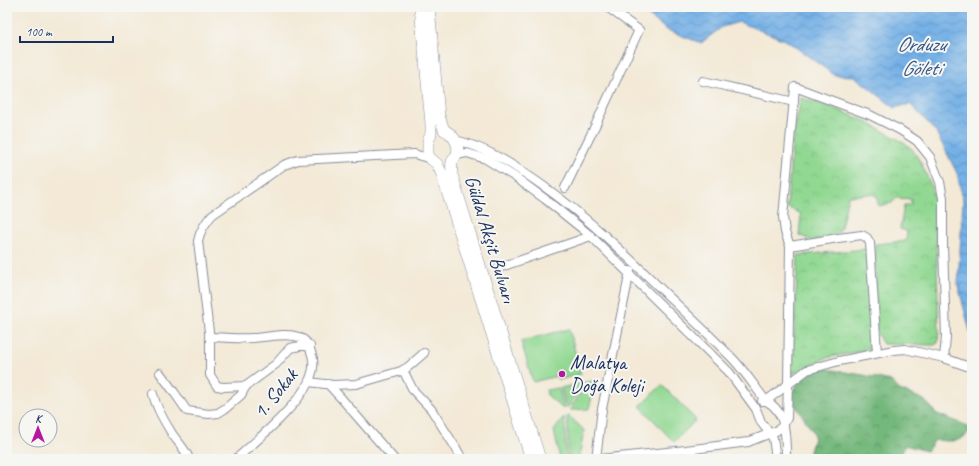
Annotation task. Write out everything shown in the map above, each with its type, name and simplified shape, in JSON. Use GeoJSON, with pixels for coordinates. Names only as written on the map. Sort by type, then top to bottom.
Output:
{"type":"FeatureCollection","features":[{"type":"Feature","properties":{"kind":"main road","name":"Güldal Akşit Bulvarı"},"geometry":{"type":"LineString","coordinates":[[420,7],[429,138],[427,149],[441,172],[531,459]]}},
{"type":"Feature","properties":{"kind":"main road"},"geometry":{"type":"LineString","coordinates":[[429,7],[439,116],[444,130],[452,135],[455,140]]}},
{"type":"Feature","properties":{"kind":"main road","name":"Güldal Akşit Bulvarı"},"geometry":{"type":"LineString","coordinates":[[455,140],[458,150],[454,158],[452,175],[540,459]]}},
{"type":"Feature","properties":{"kind":"street"},"geometry":{"type":"LineString","coordinates":[[565,188],[596,124],[638,30],[607,7]]}},
{"type":"Feature","properties":{"kind":"street"},"geometry":{"type":"LineString","coordinates":[[703,80],[794,102]]}},
{"type":"Feature","properties":{"kind":"street"},"geometry":{"type":"LineString","coordinates":[[600,459],[748,442],[771,434],[783,426],[787,418],[790,246],[785,232],[783,217],[795,87],[870,115],[900,130],[917,141],[930,157],[940,182],[943,198],[946,337],[944,358]]}},
{"type":"Feature","properties":{"kind":"street"},"geometry":{"type":"LineString","coordinates":[[414,154],[421,149],[435,132],[444,130]]}},
{"type":"Feature","properties":{"kind":"street"},"geometry":{"type":"LineString","coordinates":[[455,140],[468,143],[518,167],[597,227],[633,261],[735,361],[766,401],[775,408],[780,415],[786,433],[786,459]]}},
{"type":"Feature","properties":{"kind":"street"},"geometry":{"type":"LineString","coordinates":[[246,386],[217,386],[210,375],[209,337],[198,241],[205,223],[212,214],[284,165],[298,160],[414,154],[434,162],[443,163],[467,153],[486,159],[515,177],[591,236],[729,372],[756,410],[761,422],[771,434],[775,443],[776,459]]}},
{"type":"Feature","properties":{"kind":"street"},"geometry":{"type":"LineString","coordinates":[[790,246],[850,236],[862,235],[867,238],[870,243],[877,352]]}},
{"type":"Feature","properties":{"kind":"street"},"geometry":{"type":"LineString","coordinates":[[498,268],[591,236]]}},
{"type":"Feature","properties":{"kind":"street"},"geometry":{"type":"LineString","coordinates":[[596,459],[602,409],[633,261]]}},
{"type":"Feature","properties":{"kind":"street","name":"1. Sokak"},"geometry":{"type":"LineString","coordinates":[[209,337],[253,338],[290,335],[305,341],[310,346],[313,356],[314,365],[309,382],[291,406],[236,459]]}},
{"type":"Feature","properties":{"kind":"street"},"geometry":{"type":"LineString","coordinates":[[160,373],[187,411],[193,413],[218,413],[241,395],[246,386],[276,364],[290,348],[310,346]]}},
{"type":"Feature","properties":{"kind":"street"},"geometry":{"type":"LineString","coordinates":[[756,410],[759,403],[766,401],[807,370],[877,352],[905,349],[944,358],[972,368]]}},
{"type":"Feature","properties":{"kind":"street"},"geometry":{"type":"LineString","coordinates":[[309,382],[344,386],[356,384],[403,370],[424,353]]}},
{"type":"Feature","properties":{"kind":"street"},"geometry":{"type":"LineString","coordinates":[[403,370],[413,390],[431,409],[462,459]]}},
{"type":"Feature","properties":{"kind":"street"},"geometry":{"type":"LineString","coordinates":[[328,384],[394,459]]}},
{"type":"Feature","properties":{"kind":"street"},"geometry":{"type":"LineString","coordinates":[[154,394],[155,402],[166,424],[174,437],[184,447],[189,459]]}},
{"type":"Feature","properties":{"kind":"street"},"geometry":{"type":"LineString","coordinates":[[755,440],[760,434],[761,422]]}},
{"type":"Feature","properties":{"kind":"green space"},"geometry":{"type":"Polygon","coordinates":[[[801,98],[831,107],[861,119],[905,143],[912,149],[920,161],[931,185],[935,201],[939,332],[938,343],[934,345],[883,344],[876,332],[875,244],[906,241],[907,231],[900,229],[904,205],[911,205],[911,199],[896,198],[892,203],[878,206],[877,196],[871,194],[848,196],[840,231],[833,236],[812,241],[799,235],[801,214],[787,207],[792,144],[801,98]]]}},
{"type":"Feature","properties":{"kind":"green space"},"geometry":{"type":"Polygon","coordinates":[[[867,249],[872,349],[826,358],[792,374],[798,255],[867,249]]]}},
{"type":"Feature","properties":{"kind":"green space"},"geometry":{"type":"Polygon","coordinates":[[[569,329],[581,374],[558,380],[557,376],[533,382],[521,341],[569,329]]]}},
{"type":"Feature","properties":{"kind":"green space"},"geometry":{"type":"Polygon","coordinates":[[[821,368],[891,381],[900,390],[924,400],[935,413],[968,426],[970,431],[958,440],[935,440],[927,451],[905,445],[901,455],[895,459],[808,459],[814,437],[813,432],[790,397],[792,391],[802,379],[821,368]]]}},
{"type":"Feature","properties":{"kind":"green space"},"geometry":{"type":"Polygon","coordinates":[[[596,380],[589,409],[571,410],[570,409],[588,382],[596,380]]]}},
{"type":"Feature","properties":{"kind":"green space"},"geometry":{"type":"Polygon","coordinates":[[[586,382],[568,407],[566,407],[561,388],[586,382]]]}},
{"type":"Feature","properties":{"kind":"green space"},"geometry":{"type":"Polygon","coordinates":[[[662,385],[696,420],[674,442],[640,406],[662,385]]]}},
{"type":"Feature","properties":{"kind":"green space"},"geometry":{"type":"Polygon","coordinates":[[[559,388],[563,409],[547,395],[546,390],[559,388]]]}},
{"type":"Feature","properties":{"kind":"green space"},"geometry":{"type":"Polygon","coordinates":[[[569,416],[584,430],[579,459],[569,459],[567,417],[569,416]]]}},
{"type":"Feature","properties":{"kind":"green space"},"geometry":{"type":"Polygon","coordinates":[[[564,417],[567,459],[560,459],[554,431],[564,417]]]}},
{"type":"Feature","properties":{"kind":"water","name":"Orduzu Göleti"},"geometry":{"type":"Polygon","coordinates":[[[637,7],[972,7],[972,339],[958,285],[963,200],[957,173],[935,130],[910,104],[895,108],[854,76],[834,75],[787,41],[739,22],[722,27],[701,43],[667,30],[637,7]]]}},
{"type":"Feature","properties":{"kind":"place","name":"Malatya Doğa Koleji"},"geometry":{"type":"Point","coordinates":[562,374]}}]}
